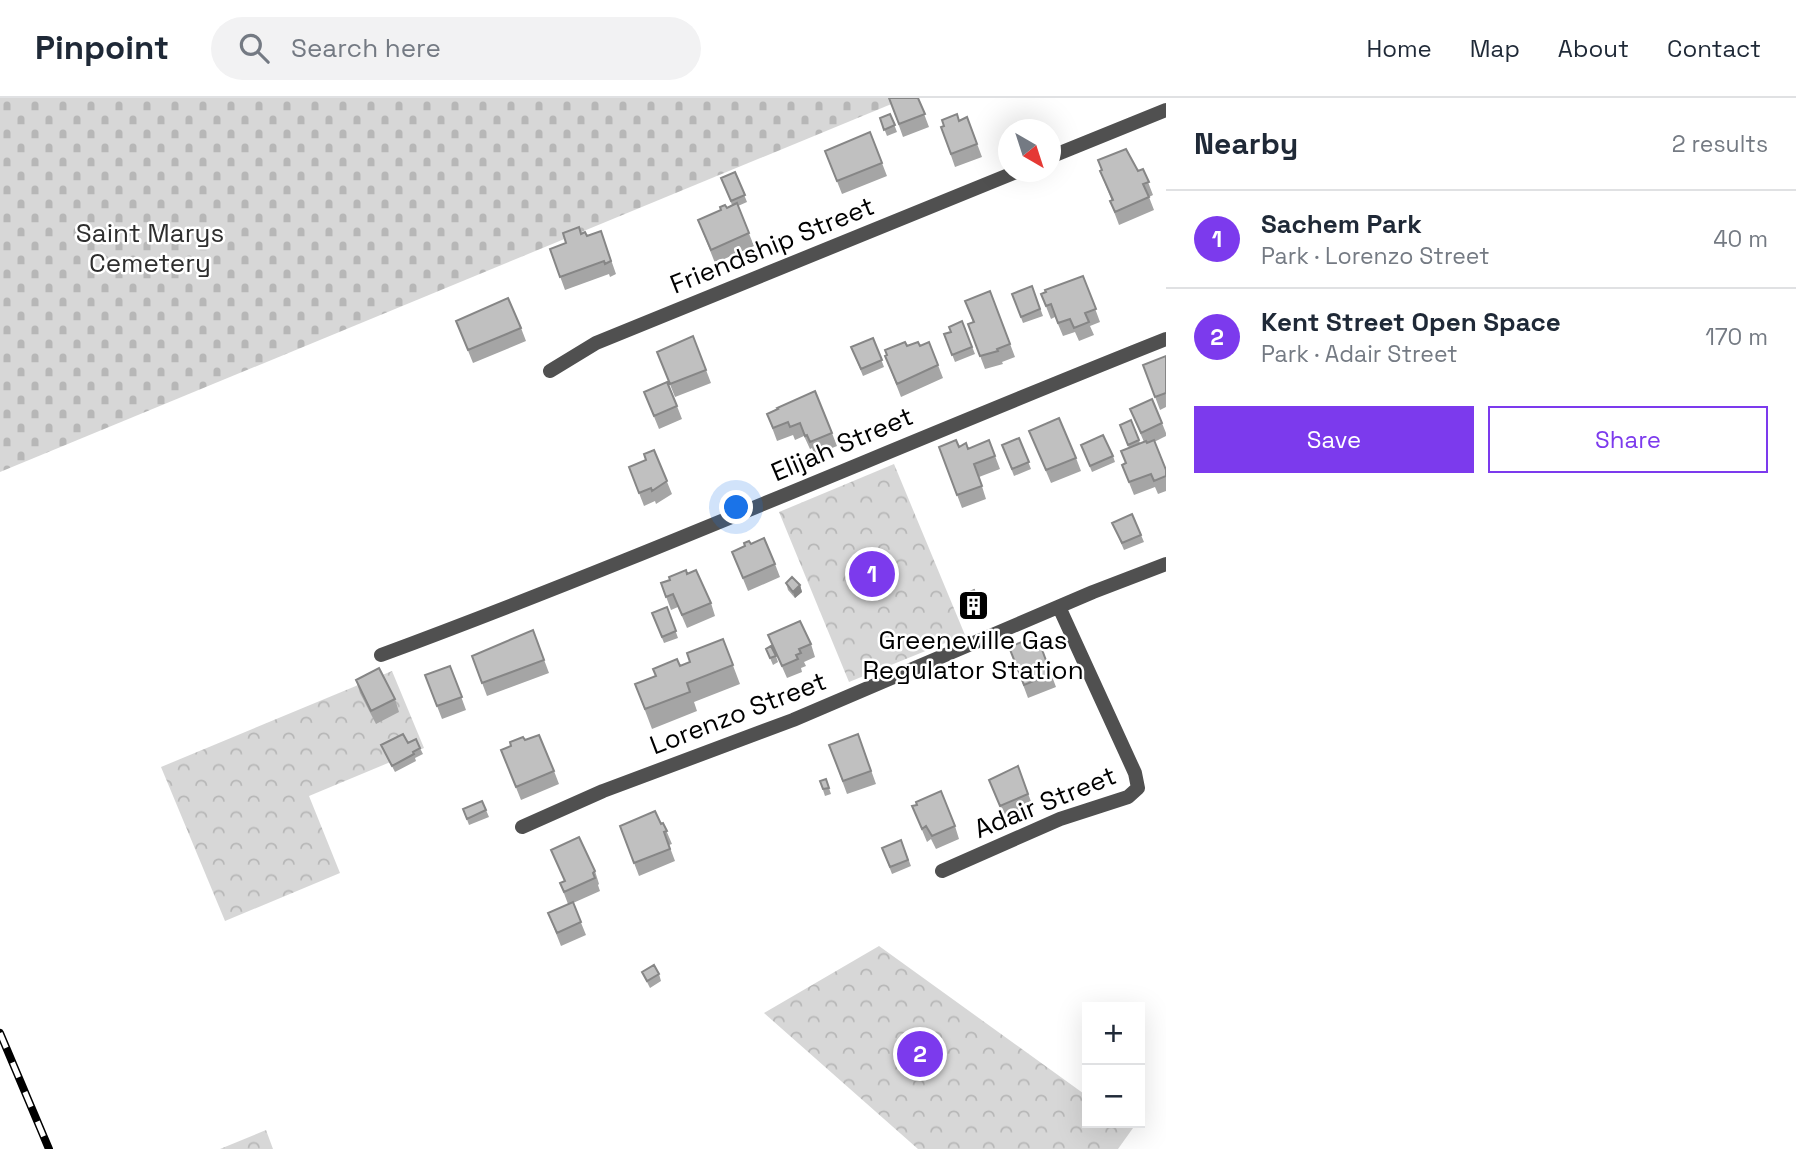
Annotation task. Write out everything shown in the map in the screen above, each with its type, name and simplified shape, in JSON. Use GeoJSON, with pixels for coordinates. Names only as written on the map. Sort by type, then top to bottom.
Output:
{"type":"FeatureCollection","features":[{"type":"Feature","properties":{"kind":"street"},"geometry":{"type":"LineString","coordinates":[[1061,154],[1166,110]]}},
{"type":"Feature","properties":{"kind":"street","name":"Friendship Street"},"geometry":{"type":"LineString","coordinates":[[550,371],[596,343],[998,179]]}},
{"type":"Feature","properties":{"kind":"street","name":"Elijah Street"},"geometry":{"type":"LineString","coordinates":[[381,655],[559,589],[904,444],[1166,340]]}},
{"type":"Feature","properties":{"kind":"street","name":"Lorenzo Street"},"geometry":{"type":"LineString","coordinates":[[522,827],[603,791],[800,718],[1166,564]]}},
{"type":"Feature","properties":{"kind":"street","name":"Adair Street"},"geometry":{"type":"LineString","coordinates":[[942,872],[1060,819],[1129,797],[1138,788],[1135,773],[1059,607]]}},
{"type":"Feature","properties":{"kind":"green space","name":"Saint Marys Cemetery"},"geometry":{"type":"Polygon","coordinates":[[[0,98],[906,98],[0,472],[0,98]]]}},
{"type":"Feature","properties":{"kind":"green space"},"geometry":{"type":"Polygon","coordinates":[[[894,464],[965,635],[849,682],[779,512],[894,464]]]}},
{"type":"Feature","properties":{"kind":"green space"},"geometry":{"type":"Polygon","coordinates":[[[392,671],[424,748],[309,796],[340,873],[225,921],[161,767],[392,671]]]}},
{"type":"Feature","properties":{"kind":"green space"},"geometry":{"type":"Polygon","coordinates":[[[879,946],[1082,1092],[1082,1128],[1133,1128],[1118,1149],[918,1149],[764,1013],[879,946]]]}},
{"type":"Feature","properties":{"kind":"green space"},"geometry":{"type":"Polygon","coordinates":[[[266,1130],[273,1149],[220,1149],[266,1130]]]}},
{"type":"Feature","properties":{"kind":"building"},"geometry":{"type":"Polygon","coordinates":[[[889,98],[918,98],[925,114],[899,124],[889,98]]]}},
{"type":"Feature","properties":{"kind":"building"},"geometry":{"type":"Polygon","coordinates":[[[890,114],[895,125],[884,130],[880,118],[890,114]]]}},
{"type":"Feature","properties":{"kind":"building"},"geometry":{"type":"Polygon","coordinates":[[[957,114],[959,121],[967,117],[977,144],[951,154],[941,127],[944,126],[942,120],[957,114]]]}},
{"type":"Feature","properties":{"kind":"building"},"geometry":{"type":"Polygon","coordinates":[[[870,132],[882,163],[837,181],[825,151],[870,132]]]}},
{"type":"Feature","properties":{"kind":"building"},"geometry":{"type":"Polygon","coordinates":[[[1126,149],[1138,171],[1143,169],[1149,182],[1143,184],[1149,197],[1115,212],[1098,160],[1126,149]]]}},
{"type":"Feature","properties":{"kind":"building"},"geometry":{"type":"Polygon","coordinates":[[[735,172],[745,195],[731,201],[721,178],[735,172]]]}},
{"type":"Feature","properties":{"kind":"building"},"geometry":{"type":"Polygon","coordinates":[[[737,203],[749,233],[711,250],[698,220],[721,210],[720,207],[725,205],[727,208],[737,203]]]}},
{"type":"Feature","properties":{"kind":"building"},"geometry":{"type":"Polygon","coordinates":[[[579,227],[581,234],[585,232],[587,236],[601,231],[611,261],[560,277],[550,249],[566,243],[563,233],[579,227]]]}},
{"type":"Feature","properties":{"kind":"building"},"geometry":{"type":"Polygon","coordinates":[[[1083,276],[1096,309],[1085,313],[1089,322],[1074,328],[1070,319],[1058,323],[1051,304],[1046,306],[1041,294],[1046,292],[1045,290],[1083,276]]]}},
{"type":"Feature","properties":{"kind":"building"},"geometry":{"type":"Polygon","coordinates":[[[1032,286],[1040,309],[1021,317],[1012,294],[1032,286]]]}},
{"type":"Feature","properties":{"kind":"building"},"geometry":{"type":"Polygon","coordinates":[[[990,291],[1010,344],[980,356],[968,324],[974,322],[965,301],[990,291]]]}},
{"type":"Feature","properties":{"kind":"building"},"geometry":{"type":"Polygon","coordinates":[[[508,298],[521,328],[468,350],[456,321],[508,298]]]}},
{"type":"Feature","properties":{"kind":"building"},"geometry":{"type":"Polygon","coordinates":[[[962,321],[972,347],[952,355],[944,334],[951,332],[949,327],[962,321]]]}},
{"type":"Feature","properties":{"kind":"building"},"geometry":{"type":"Polygon","coordinates":[[[693,336],[706,370],[670,384],[657,352],[693,336]]]}},
{"type":"Feature","properties":{"kind":"building"},"geometry":{"type":"Polygon","coordinates":[[[873,338],[882,360],[861,369],[851,347],[873,338]]]}},
{"type":"Feature","properties":{"kind":"building"},"geometry":{"type":"Polygon","coordinates":[[[905,342],[907,346],[918,342],[920,346],[929,342],[938,365],[897,384],[885,350],[905,342]]]}},
{"type":"Feature","properties":{"kind":"building"},"geometry":{"type":"Polygon","coordinates":[[[1166,356],[1166,393],[1155,397],[1143,365],[1166,356]]]}},
{"type":"Feature","properties":{"kind":"building"},"geometry":{"type":"Polygon","coordinates":[[[667,382],[677,406],[654,416],[644,392],[667,382]]]}},
{"type":"Feature","properties":{"kind":"building"},"geometry":{"type":"Polygon","coordinates":[[[815,391],[832,433],[810,442],[800,423],[790,427],[788,422],[773,428],[767,414],[815,391]]]}},
{"type":"Feature","properties":{"kind":"building"},"geometry":{"type":"Polygon","coordinates":[[[1152,399],[1162,423],[1141,433],[1130,409],[1152,399]]]}},
{"type":"Feature","properties":{"kind":"building"},"geometry":{"type":"Polygon","coordinates":[[[1059,418],[1076,458],[1046,470],[1029,431],[1059,418]]]}},
{"type":"Feature","properties":{"kind":"building"},"geometry":{"type":"Polygon","coordinates":[[[1131,420],[1139,440],[1128,445],[1120,425],[1131,420]]]}},
{"type":"Feature","properties":{"kind":"building"},"geometry":{"type":"Polygon","coordinates":[[[1103,435],[1113,456],[1090,466],[1081,445],[1103,435]]]}},
{"type":"Feature","properties":{"kind":"building"},"geometry":{"type":"Polygon","coordinates":[[[1019,438],[1029,462],[1012,469],[1002,445],[1019,438]]]}},
{"type":"Feature","properties":{"kind":"building"},"geometry":{"type":"Polygon","coordinates":[[[956,440],[959,447],[966,443],[968,449],[989,440],[995,456],[974,464],[982,486],[957,495],[939,447],[956,440]]]}},
{"type":"Feature","properties":{"kind":"building"},"geometry":{"type":"Polygon","coordinates":[[[1154,440],[1166,476],[1154,481],[1151,474],[1129,482],[1122,465],[1126,463],[1121,451],[1154,440]]]}},
{"type":"Feature","properties":{"kind":"building"},"geometry":{"type":"Polygon","coordinates":[[[654,450],[667,481],[652,491],[651,488],[639,493],[629,467],[646,460],[644,454],[654,450]]]}},
{"type":"Feature","properties":{"kind":"building"},"geometry":{"type":"Polygon","coordinates":[[[1132,514],[1141,535],[1122,543],[1112,523],[1132,514]]]}},
{"type":"Feature","properties":{"kind":"building"},"geometry":{"type":"Polygon","coordinates":[[[764,538],[775,564],[743,578],[732,552],[745,546],[744,543],[749,541],[751,544],[764,538]]]}},
{"type":"Feature","properties":{"kind":"building"},"geometry":{"type":"Polygon","coordinates":[[[686,570],[687,574],[696,570],[711,603],[682,615],[673,594],[666,597],[661,583],[686,570]]]}},
{"type":"Feature","properties":{"kind":"building"},"geometry":{"type":"Polygon","coordinates":[[[792,577],[800,585],[793,592],[786,583],[792,577]]]}},
{"type":"Feature","properties":{"kind":"building"},"geometry":{"type":"Polygon","coordinates":[[[974,590],[979,603],[968,607],[963,595],[974,590]]]}},
{"type":"Feature","properties":{"kind":"building"},"geometry":{"type":"Polygon","coordinates":[[[667,607],[676,631],[662,637],[652,613],[667,607]]]}},
{"type":"Feature","properties":{"kind":"building"},"geometry":{"type":"Polygon","coordinates":[[[800,621],[811,644],[799,649],[801,653],[796,655],[798,659],[782,666],[768,635],[800,621]]]}},
{"type":"Feature","properties":{"kind":"building"},"geometry":{"type":"Polygon","coordinates":[[[533,630],[544,660],[482,683],[472,656],[533,630]]]}},
{"type":"Feature","properties":{"kind":"building"},"geometry":{"type":"Polygon","coordinates":[[[1037,636],[1051,674],[1024,685],[1009,647],[1037,636]]]}},
{"type":"Feature","properties":{"kind":"building"},"geometry":{"type":"Polygon","coordinates":[[[723,639],[733,665],[687,683],[690,692],[645,709],[635,684],[656,676],[653,669],[677,659],[680,666],[690,662],[687,653],[723,639]]]}},
{"type":"Feature","properties":{"kind":"building"},"geometry":{"type":"Polygon","coordinates":[[[771,646],[776,656],[770,658],[766,649],[771,646]]]}},
{"type":"Feature","properties":{"kind":"building"},"geometry":{"type":"Polygon","coordinates":[[[450,666],[462,697],[437,706],[425,675],[450,666]]]}},
{"type":"Feature","properties":{"kind":"building"},"geometry":{"type":"Polygon","coordinates":[[[379,668],[395,699],[371,711],[356,680],[379,668]]]}},
{"type":"Feature","properties":{"kind":"building"},"geometry":{"type":"Polygon","coordinates":[[[403,734],[408,743],[416,739],[420,748],[392,766],[381,745],[403,734]]]}},
{"type":"Feature","properties":{"kind":"building"},"geometry":{"type":"Polygon","coordinates":[[[858,734],[871,771],[843,781],[829,745],[858,734]]]}},
{"type":"Feature","properties":{"kind":"building"},"geometry":{"type":"Polygon","coordinates":[[[539,735],[554,771],[516,787],[501,750],[511,746],[510,742],[539,735]]]}},
{"type":"Feature","properties":{"kind":"building"},"geometry":{"type":"Polygon","coordinates":[[[1018,766],[1028,794],[1000,806],[989,780],[1018,766]]]}},
{"type":"Feature","properties":{"kind":"building"},"geometry":{"type":"Polygon","coordinates":[[[826,779],[829,788],[823,789],[820,781],[826,779]]]}},
{"type":"Feature","properties":{"kind":"building"},"geometry":{"type":"Polygon","coordinates":[[[941,791],[955,826],[932,836],[926,826],[922,829],[912,806],[941,791]]]}},
{"type":"Feature","properties":{"kind":"building"},"geometry":{"type":"Polygon","coordinates":[[[482,801],[486,810],[467,819],[463,809],[482,801]]]}},
{"type":"Feature","properties":{"kind":"building"},"geometry":{"type":"Polygon","coordinates":[[[655,811],[667,831],[664,832],[670,849],[634,863],[620,826],[655,811]]]}},
{"type":"Feature","properties":{"kind":"building"},"geometry":{"type":"Polygon","coordinates":[[[579,837],[595,871],[595,878],[564,892],[560,883],[565,881],[551,850],[579,837]]]}},
{"type":"Feature","properties":{"kind":"building"},"geometry":{"type":"Polygon","coordinates":[[[901,840],[908,860],[890,867],[882,848],[901,840]]]}},
{"type":"Feature","properties":{"kind":"building"},"geometry":{"type":"Polygon","coordinates":[[[573,902],[581,922],[557,933],[548,913],[573,902]]]}},
{"type":"Feature","properties":{"kind":"building"},"geometry":{"type":"Polygon","coordinates":[[[654,965],[659,974],[647,981],[642,972],[654,965]]]}},
{"type":"Feature","properties":{"kind":"railway"},"geometry":{"type":"LineString","coordinates":[[0,1033],[49,1149]]}},
{"type":"Feature","properties":{"kind":"place","name":"Sachem Park"},"geometry":{"type":"Point","coordinates":[872,574]}},
{"type":"Feature","properties":{"kind":"place","name":"Greeneville Gas Regulator Station"},"geometry":{"type":"Point","coordinates":[973,605]}},
{"type":"Feature","properties":{"kind":"place","name":"Kent Street Open Space"},"geometry":{"type":"Point","coordinates":[920,1054]}}]}
